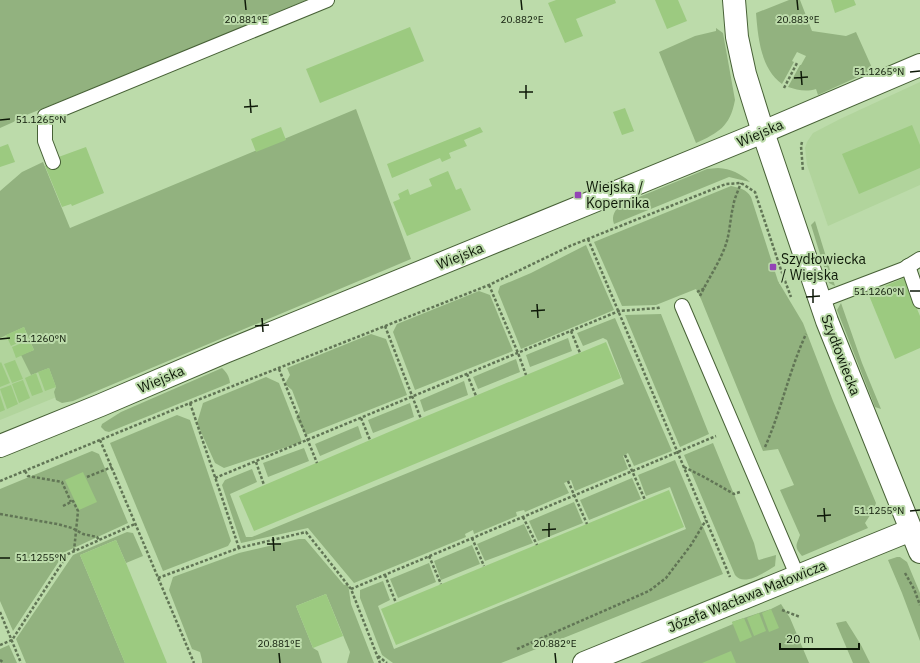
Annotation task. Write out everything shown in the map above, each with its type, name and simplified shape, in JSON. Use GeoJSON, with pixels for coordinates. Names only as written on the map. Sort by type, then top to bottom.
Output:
{"type":"FeatureCollection","features":[{"type":"Feature","properties":{"kind":"street","name":"Szydłowiecka"},"geometry":{"type":"LineString","coordinates":[[734,0],[738,44],[745,74],[820,301],[917,542]]}},
{"type":"Feature","properties":{"kind":"street","name":"Wiejska"},"geometry":{"type":"LineString","coordinates":[[0,446],[920,66]]}},
{"type":"Feature","properties":{"kind":"street","name":"Józefa Wacława Małowicza"},"geometry":{"type":"LineString","coordinates":[[584,663],[740,599],[791,596],[917,542]]}},
{"type":"Feature","properties":{"kind":"lane"},"geometry":{"type":"LineString","coordinates":[[53,162],[45,141],[45,116],[327,0]]}},
{"type":"Feature","properties":{"kind":"lane"},"geometry":{"type":"LineString","coordinates":[[820,301],[908,266],[920,259]]}},
{"type":"Feature","properties":{"kind":"lane"},"geometry":{"type":"LineString","coordinates":[[908,266],[920,301]]}},
{"type":"Feature","properties":{"kind":"lane"},"geometry":{"type":"LineString","coordinates":[[682,306],[791,596]]}},
{"type":"Feature","properties":{"kind":"path"},"geometry":{"type":"LineString","coordinates":[[784,88],[797,63]]}},
{"type":"Feature","properties":{"kind":"path"},"geometry":{"type":"LineString","coordinates":[[0,481],[190,403],[489,285],[588,239],[726,184],[741,184],[755,192],[781,270],[794,301]]}},
{"type":"Feature","properties":{"kind":"path"},"geometry":{"type":"LineString","coordinates":[[700,295],[726,244],[733,205],[741,184]]}},
{"type":"Feature","properties":{"kind":"path"},"geometry":{"type":"LineString","coordinates":[[588,239],[740,599]]}},
{"type":"Feature","properties":{"kind":"path"},"geometry":{"type":"LineString","coordinates":[[489,285],[518,353],[526,376]]}},
{"type":"Feature","properties":{"kind":"path"},"geometry":{"type":"LineString","coordinates":[[698,292],[704,288]]}},
{"type":"Feature","properties":{"kind":"path"},"geometry":{"type":"LineString","coordinates":[[215,478],[619,311],[658,308]]}},
{"type":"Feature","properties":{"kind":"path"},"geometry":{"type":"LineString","coordinates":[[385,326],[421,419]]}},
{"type":"Feature","properties":{"kind":"path"},"geometry":{"type":"LineString","coordinates":[[571,331],[580,353]]}},
{"type":"Feature","properties":{"kind":"path"},"geometry":{"type":"LineString","coordinates":[[766,445],[780,408],[798,351],[806,332]]}},
{"type":"Feature","properties":{"kind":"path"},"geometry":{"type":"LineString","coordinates":[[279,369],[317,463]]}},
{"type":"Feature","properties":{"kind":"path"},"geometry":{"type":"LineString","coordinates":[[467,374],[476,396]]}},
{"type":"Feature","properties":{"kind":"path"},"geometry":{"type":"LineString","coordinates":[[190,403],[239,548]]}},
{"type":"Feature","properties":{"kind":"path"},"geometry":{"type":"LineString","coordinates":[[361,418],[370,440]]}},
{"type":"Feature","properties":{"kind":"path"},"geometry":{"type":"LineString","coordinates":[[351,589],[711,438]]}},
{"type":"Feature","properties":{"kind":"path"},"geometry":{"type":"LineString","coordinates":[[100,440],[194,663]]}},
{"type":"Feature","properties":{"kind":"path"},"geometry":{"type":"LineString","coordinates":[[625,454],[645,500]]}},
{"type":"Feature","properties":{"kind":"path"},"geometry":{"type":"LineString","coordinates":[[256,462],[264,485]]}},
{"type":"Feature","properties":{"kind":"path"},"geometry":{"type":"LineString","coordinates":[[87,477],[112,467]]}},
{"type":"Feature","properties":{"kind":"path"},"geometry":{"type":"LineString","coordinates":[[684,467],[734,494]]}},
{"type":"Feature","properties":{"kind":"path"},"geometry":{"type":"LineString","coordinates":[[26,471],[28,476],[62,482],[71,502],[73,501],[78,511],[74,552]]}},
{"type":"Feature","properties":{"kind":"path"},"geometry":{"type":"LineString","coordinates":[[568,481],[587,524]]}},
{"type":"Feature","properties":{"kind":"path"},"geometry":{"type":"LineString","coordinates":[[63,506],[71,502]]}},
{"type":"Feature","properties":{"kind":"path"},"geometry":{"type":"LineString","coordinates":[[0,514],[38,520],[72,528],[83,534],[97,537],[99,540]]}},
{"type":"Feature","properties":{"kind":"path"},"geometry":{"type":"LineString","coordinates":[[524,517],[537,545]]}},
{"type":"Feature","properties":{"kind":"path"},"geometry":{"type":"LineString","coordinates":[[517,649],[648,591],[666,578],[691,545],[706,520]]}},
{"type":"Feature","properties":{"kind":"path"},"geometry":{"type":"LineString","coordinates":[[0,645],[12,640],[68,554],[135,524]]}},
{"type":"Feature","properties":{"kind":"path"},"geometry":{"type":"LineString","coordinates":[[158,578],[239,548],[306,532],[351,589],[380,663]]}},
{"type":"Feature","properties":{"kind":"path"},"geometry":{"type":"LineString","coordinates":[[472,538],[484,566]]}},
{"type":"Feature","properties":{"kind":"path"},"geometry":{"type":"LineString","coordinates":[[429,556],[441,584]]}},
{"type":"Feature","properties":{"kind":"path"},"geometry":{"type":"LineString","coordinates":[[903,569],[914,589],[920,605]]}},
{"type":"Feature","properties":{"kind":"path"},"geometry":{"type":"LineString","coordinates":[[385,575],[396,603]]}},
{"type":"Feature","properties":{"kind":"path"},"geometry":{"type":"LineString","coordinates":[[0,612],[21,663]]}},
{"type":"Feature","properties":{"kind":"path"},"geometry":{"type":"LineString","coordinates":[[378,655],[387,663]]}},
{"type":"Feature","properties":{"kind":"path"},"geometry":{"type":"LineString","coordinates":[[0,660],[4,663]]}},
{"type":"Feature","properties":{"kind":"shaded area"},"geometry":{"type":"Polygon","coordinates":[[[0,0],[307,0],[24,116],[0,128],[0,0]]]}},
{"type":"Feature","properties":{"kind":"shaded area"},"geometry":{"type":"Polygon","coordinates":[[[789,0],[800,0],[812,31],[846,36],[856,32],[873,70],[818,95],[816,89],[802,90],[788,87],[806,56],[797,52],[792,61],[794,62],[782,84],[775,78],[765,62],[758,33],[756,13],[789,0]]]}},
{"type":"Feature","properties":{"kind":"shaded area"},"geometry":{"type":"Polygon","coordinates":[[[716,28],[723,33],[735,100],[730,117],[722,128],[711,136],[696,143],[659,52],[695,36],[716,31],[716,28]]]}},
{"type":"Feature","properties":{"kind":"shaded area"},"geometry":{"type":"Polygon","coordinates":[[[920,82],[920,185],[828,226],[807,165],[805,148],[807,142],[813,133],[920,82]]]}},
{"type":"Feature","properties":{"kind":"shaded area"},"geometry":{"type":"Polygon","coordinates":[[[356,109],[411,259],[73,401],[62,403],[56,400],[54,392],[56,387],[49,368],[31,375],[21,355],[34,350],[24,327],[0,338],[0,191],[22,172],[43,162],[70,228],[356,109]]]}},
{"type":"Feature","properties":{"kind":"shaded area"},"geometry":{"type":"Polygon","coordinates":[[[718,168],[735,172],[750,182],[729,177],[614,224],[614,213],[622,204],[707,169],[718,168]]]}},
{"type":"Feature","properties":{"kind":"shaded area"},"geometry":{"type":"Polygon","coordinates":[[[731,186],[740,188],[751,197],[778,281],[803,323],[833,401],[876,503],[865,523],[868,528],[802,556],[796,546],[800,535],[780,490],[794,485],[778,449],[763,451],[696,289],[656,305],[622,306],[594,242],[731,186]]]}},
{"type":"Feature","properties":{"kind":"shaded area"},"geometry":{"type":"Polygon","coordinates":[[[815,221],[835,286],[829,283],[811,225],[815,221]]]}},
{"type":"Feature","properties":{"kind":"shaded area"},"geometry":{"type":"Polygon","coordinates":[[[586,245],[614,310],[521,349],[498,292],[500,286],[531,273],[586,245]]]}},
{"type":"Feature","properties":{"kind":"shaded area"},"geometry":{"type":"Polygon","coordinates":[[[479,291],[490,295],[513,351],[415,390],[393,332],[397,324],[479,291]]]}},
{"type":"Feature","properties":{"kind":"shaded area"},"geometry":{"type":"Polygon","coordinates":[[[841,303],[862,363],[881,409],[875,407],[837,310],[841,303]]]}},
{"type":"Feature","properties":{"kind":"shaded area"},"geometry":{"type":"Polygon","coordinates":[[[31,313],[64,394],[0,420],[0,326],[31,313]]]}},
{"type":"Feature","properties":{"kind":"shaded area"},"geometry":{"type":"Polygon","coordinates":[[[661,314],[709,434],[680,447],[625,315],[661,314]]]}},
{"type":"Feature","properties":{"kind":"shaded area"},"geometry":{"type":"Polygon","coordinates":[[[615,318],[672,451],[634,466],[628,453],[623,456],[628,469],[575,491],[571,480],[564,483],[569,493],[525,512],[524,510],[516,512],[517,516],[474,534],[473,530],[465,534],[466,537],[354,583],[308,528],[241,543],[222,485],[225,480],[252,469],[257,482],[230,494],[246,537],[252,537],[624,384],[607,340],[603,338],[583,346],[577,333],[615,318]]]}},
{"type":"Feature","properties":{"kind":"shaded area"},"geometry":{"type":"Polygon","coordinates":[[[371,334],[386,339],[407,395],[306,435],[296,418],[300,411],[292,390],[285,384],[290,375],[287,368],[371,334]]]}},
{"type":"Feature","properties":{"kind":"shaded area"},"geometry":{"type":"Polygon","coordinates":[[[568,338],[572,351],[530,367],[526,355],[568,338]]]}},
{"type":"Feature","properties":{"kind":"shaded area"},"geometry":{"type":"Polygon","coordinates":[[[516,359],[520,372],[478,389],[473,377],[516,359]]]}},
{"type":"Feature","properties":{"kind":"shaded area"},"geometry":{"type":"Polygon","coordinates":[[[222,368],[228,375],[230,383],[109,432],[105,431],[101,427],[102,424],[121,412],[222,368]]]}},
{"type":"Feature","properties":{"kind":"shaded area"},"geometry":{"type":"Polygon","coordinates":[[[266,377],[279,383],[302,442],[224,468],[215,463],[197,423],[203,403],[266,377]]]}},
{"type":"Feature","properties":{"kind":"shaded area"},"geometry":{"type":"Polygon","coordinates":[[[464,381],[468,395],[424,412],[420,400],[464,381]]]}},
{"type":"Feature","properties":{"kind":"shaded area"},"geometry":{"type":"Polygon","coordinates":[[[410,403],[414,417],[373,433],[368,420],[410,403]]]}},
{"type":"Feature","properties":{"kind":"shaded area"},"geometry":{"type":"Polygon","coordinates":[[[177,415],[190,420],[231,541],[228,546],[163,571],[110,443],[177,415]]]}},
{"type":"Feature","properties":{"kind":"shaded area"},"geometry":{"type":"Polygon","coordinates":[[[358,426],[362,438],[320,456],[315,444],[358,426]]]}},
{"type":"Feature","properties":{"kind":"shaded area"},"geometry":{"type":"Polygon","coordinates":[[[713,443],[754,543],[758,559],[776,555],[775,566],[760,575],[749,579],[744,580],[735,575],[684,455],[713,443]]]}},
{"type":"Feature","properties":{"kind":"shaded area"},"geometry":{"type":"Polygon","coordinates":[[[304,448],[309,461],[268,477],[263,463],[304,448]]]}},
{"type":"Feature","properties":{"kind":"shaded area"},"geometry":{"type":"Polygon","coordinates":[[[92,451],[99,454],[128,523],[65,552],[13,631],[0,601],[0,489],[92,451]]]}},
{"type":"Feature","properties":{"kind":"shaded area"},"geometry":{"type":"Polygon","coordinates":[[[675,460],[723,574],[501,663],[393,663],[382,655],[360,598],[360,590],[383,581],[390,600],[378,606],[394,649],[686,529],[670,487],[646,496],[638,475],[675,460]]]}},
{"type":"Feature","properties":{"kind":"shaded area"},"geometry":{"type":"Polygon","coordinates":[[[632,478],[641,499],[589,520],[580,500],[632,478]]]}},
{"type":"Feature","properties":{"kind":"shaded area"},"geometry":{"type":"Polygon","coordinates":[[[574,502],[583,523],[538,541],[529,521],[574,502]]]}},
{"type":"Feature","properties":{"kind":"shaded area"},"geometry":{"type":"Polygon","coordinates":[[[524,524],[533,543],[485,561],[477,544],[524,524]]]}},
{"type":"Feature","properties":{"kind":"shaded area"},"geometry":{"type":"Polygon","coordinates":[[[127,532],[133,533],[143,556],[126,563],[116,540],[80,555],[125,663],[26,663],[16,639],[73,555],[127,532]]]}},
{"type":"Feature","properties":{"kind":"shaded area"},"geometry":{"type":"Polygon","coordinates":[[[299,539],[305,539],[344,585],[348,584],[351,604],[374,663],[347,663],[350,652],[326,594],[296,606],[313,648],[318,651],[322,663],[202,663],[200,652],[192,649],[169,590],[173,577],[239,553],[299,539]]]}},
{"type":"Feature","properties":{"kind":"shaded area"},"geometry":{"type":"Polygon","coordinates":[[[472,545],[480,564],[441,580],[434,561],[472,545]]]}},
{"type":"Feature","properties":{"kind":"shaded area"},"geometry":{"type":"Polygon","coordinates":[[[900,557],[907,562],[920,593],[920,641],[888,560],[900,557]]]}},
{"type":"Feature","properties":{"kind":"shaded area"},"geometry":{"type":"Polygon","coordinates":[[[429,563],[436,582],[398,598],[390,579],[429,563]]]}},
{"type":"Feature","properties":{"kind":"shaded area"},"geometry":{"type":"Polygon","coordinates":[[[781,604],[790,618],[809,663],[640,663],[733,624],[732,622],[771,609],[781,604]]]}},
{"type":"Feature","properties":{"kind":"shaded area"},"geometry":{"type":"Polygon","coordinates":[[[846,621],[870,663],[853,663],[836,623],[846,621]]]}},
{"type":"Feature","properties":{"kind":"shaded area"},"geometry":{"type":"Polygon","coordinates":[[[9,645],[17,663],[0,663],[0,649],[9,645]]]}},
{"type":"Feature","properties":{"kind":"building"},"geometry":{"type":"Polygon","coordinates":[[[556,0],[615,0],[616,3],[576,19],[583,36],[565,43],[548,3],[556,0]]]}},
{"type":"Feature","properties":{"kind":"building"},"geometry":{"type":"Polygon","coordinates":[[[655,0],[678,0],[687,21],[667,29],[655,0]]]}},
{"type":"Feature","properties":{"kind":"building"},"geometry":{"type":"Polygon","coordinates":[[[831,0],[854,0],[856,5],[835,13],[831,0]]]}},
{"type":"Feature","properties":{"kind":"building"},"geometry":{"type":"Polygon","coordinates":[[[410,27],[424,61],[320,103],[306,69],[410,27]]]}},
{"type":"Feature","properties":{"kind":"building"},"geometry":{"type":"Polygon","coordinates":[[[625,108],[634,131],[622,135],[613,112],[625,108]]]}},
{"type":"Feature","properties":{"kind":"building"},"geometry":{"type":"Polygon","coordinates":[[[912,125],[920,145],[920,168],[859,194],[842,154],[912,125]]]}},
{"type":"Feature","properties":{"kind":"building"},"geometry":{"type":"Polygon","coordinates":[[[281,127],[286,140],[256,152],[251,139],[281,127]]]}},
{"type":"Feature","properties":{"kind":"building"},"geometry":{"type":"Polygon","coordinates":[[[480,127],[483,132],[464,140],[467,146],[449,153],[451,158],[442,162],[440,158],[392,178],[387,164],[480,127]]]}},
{"type":"Feature","properties":{"kind":"building"},"geometry":{"type":"Polygon","coordinates":[[[8,144],[15,162],[0,167],[0,147],[8,144]]]}},
{"type":"Feature","properties":{"kind":"building"},"geometry":{"type":"Polygon","coordinates":[[[86,147],[104,193],[72,206],[71,204],[62,207],[45,166],[54,162],[53,159],[86,147]]]}},
{"type":"Feature","properties":{"kind":"building"},"geometry":{"type":"Polygon","coordinates":[[[448,171],[456,190],[461,188],[471,210],[407,236],[393,202],[400,199],[398,194],[408,189],[410,195],[432,186],[429,179],[448,171]]]}},
{"type":"Feature","properties":{"kind":"building"},"geometry":{"type":"Polygon","coordinates":[[[904,278],[920,316],[920,348],[895,359],[868,293],[904,278]]]}},
{"type":"Feature","properties":{"kind":"building"},"geometry":{"type":"Polygon","coordinates":[[[24,327],[28,338],[11,346],[6,335],[24,327]]]}},
{"type":"Feature","properties":{"kind":"building"},"geometry":{"type":"Polygon","coordinates":[[[29,340],[34,350],[16,358],[12,347],[29,340]]]}},
{"type":"Feature","properties":{"kind":"building"},"geometry":{"type":"Polygon","coordinates":[[[606,342],[621,378],[254,531],[239,496],[417,420],[606,342]]]}},
{"type":"Feature","properties":{"kind":"building"},"geometry":{"type":"Polygon","coordinates":[[[15,360],[23,379],[12,383],[4,364],[15,360]]]}},
{"type":"Feature","properties":{"kind":"building"},"geometry":{"type":"Polygon","coordinates":[[[1,362],[10,383],[0,387],[0,363],[1,362]]]}},
{"type":"Feature","properties":{"kind":"building"},"geometry":{"type":"Polygon","coordinates":[[[49,368],[56,387],[45,391],[38,372],[49,368]]]}},
{"type":"Feature","properties":{"kind":"building"},"geometry":{"type":"Polygon","coordinates":[[[36,373],[43,392],[32,396],[25,378],[36,373]]]}},
{"type":"Feature","properties":{"kind":"building"},"geometry":{"type":"Polygon","coordinates":[[[23,380],[30,398],[19,403],[12,384],[23,380]]]}},
{"type":"Feature","properties":{"kind":"building"},"geometry":{"type":"Polygon","coordinates":[[[11,385],[18,404],[7,409],[0,389],[11,385]]]}},
{"type":"Feature","properties":{"kind":"building"},"geometry":{"type":"Polygon","coordinates":[[[0,395],[5,410],[0,412],[0,395]]]}},
{"type":"Feature","properties":{"kind":"building"},"geometry":{"type":"Polygon","coordinates":[[[83,472],[97,502],[79,510],[65,480],[83,472]]]}},
{"type":"Feature","properties":{"kind":"building"},"geometry":{"type":"Polygon","coordinates":[[[669,490],[684,527],[396,645],[381,609],[669,490]]]}},
{"type":"Feature","properties":{"kind":"building"},"geometry":{"type":"Polygon","coordinates":[[[116,540],[167,663],[125,663],[80,555],[116,540]]]}},
{"type":"Feature","properties":{"kind":"building"},"geometry":{"type":"Polygon","coordinates":[[[326,594],[343,636],[313,648],[296,606],[326,594]]]}},
{"type":"Feature","properties":{"kind":"building"},"geometry":{"type":"Polygon","coordinates":[[[771,609],[779,628],[769,632],[762,613],[771,609]]]}},
{"type":"Feature","properties":{"kind":"building"},"geometry":{"type":"Polygon","coordinates":[[[759,613],[766,631],[754,636],[747,618],[759,613]]]}},
{"type":"Feature","properties":{"kind":"building"},"geometry":{"type":"Polygon","coordinates":[[[744,618],[752,637],[740,642],[732,622],[744,618]]]}},
{"type":"Feature","properties":{"kind":"building"},"geometry":{"type":"Polygon","coordinates":[[[731,651],[736,663],[702,663],[731,651]]]}},
{"type":"Feature","properties":{"kind":"place","name":"Wiejska / Kopernika"},"geometry":{"type":"Point","coordinates":[578,195]}},
{"type":"Feature","properties":{"kind":"place","name":"Szydłowiecka / Wiejska"},"geometry":{"type":"Point","coordinates":[773,267]}}]}
